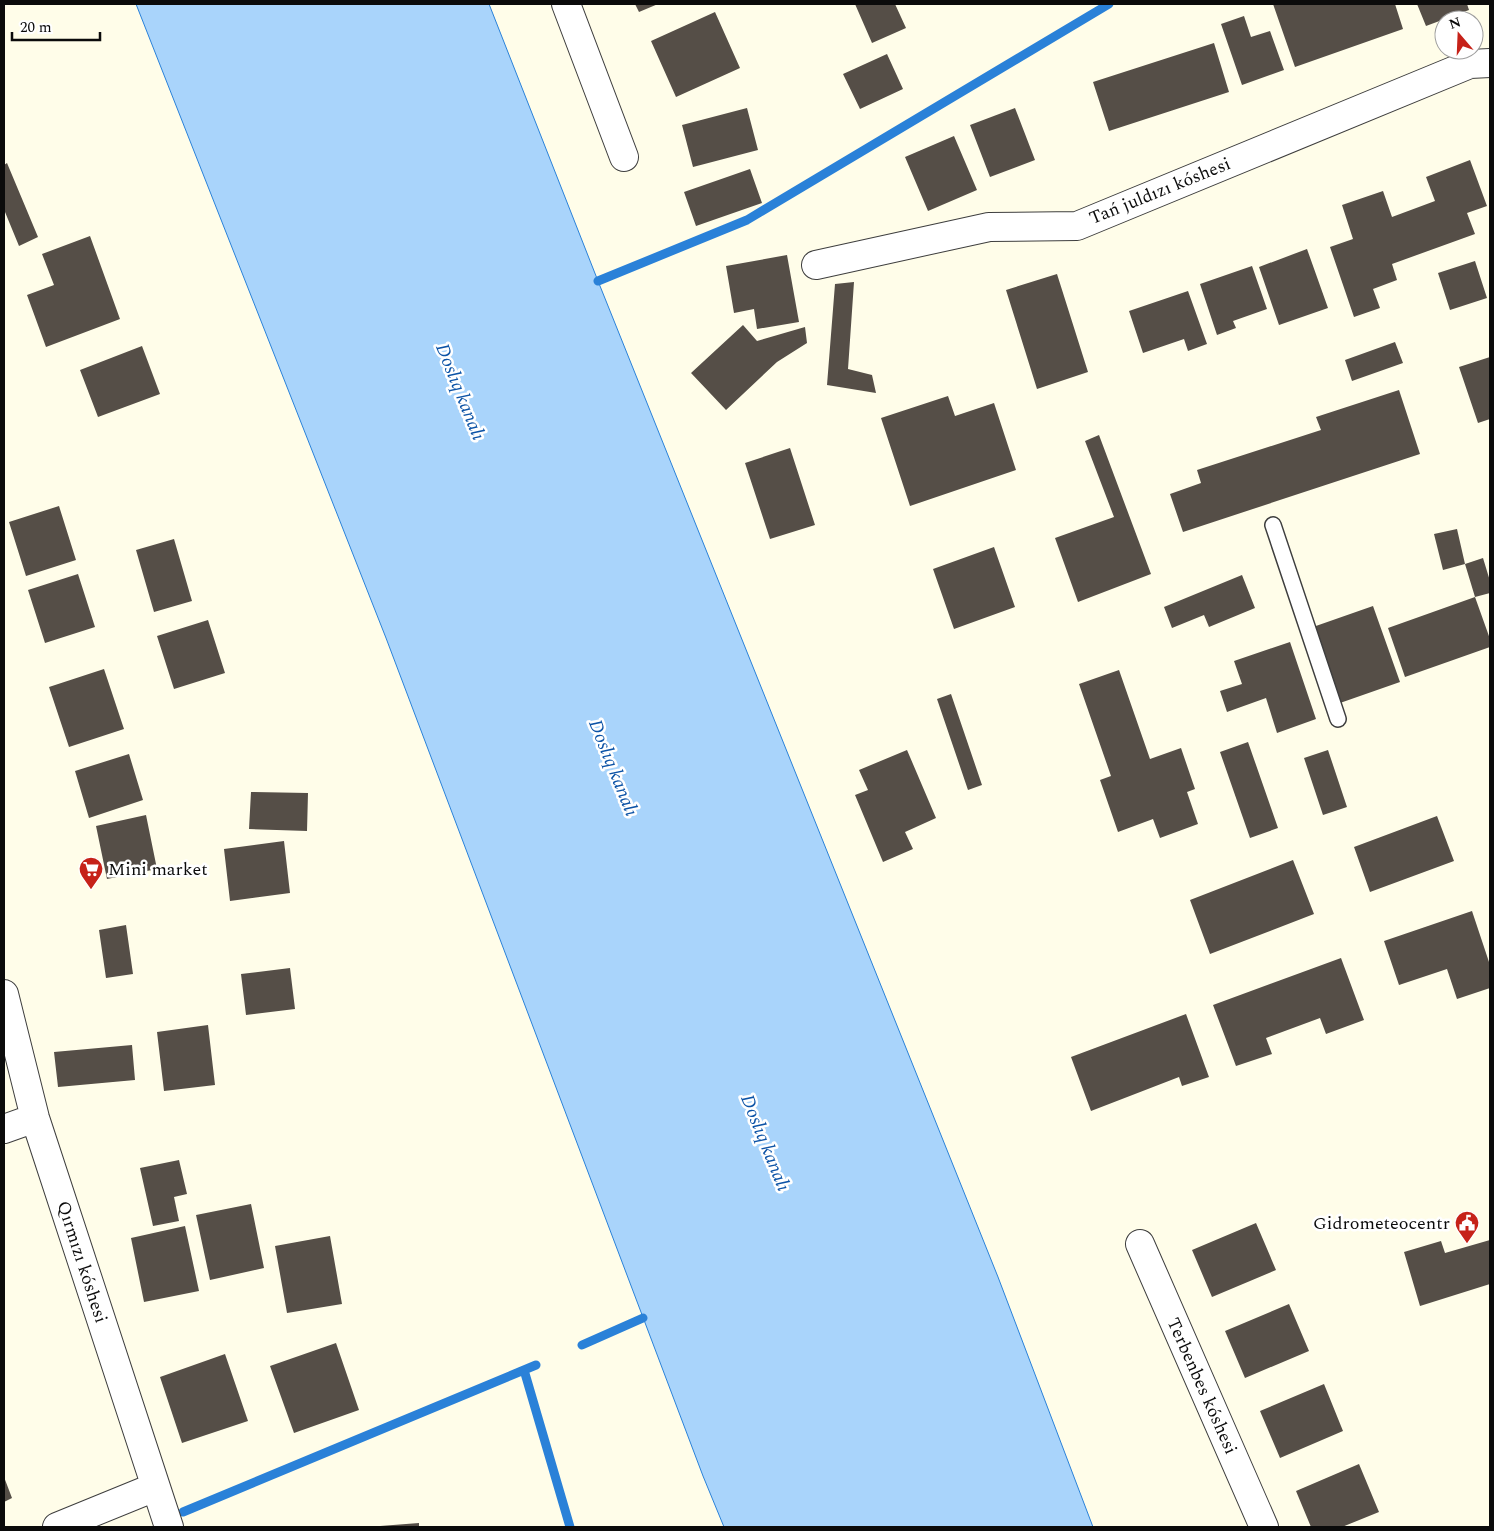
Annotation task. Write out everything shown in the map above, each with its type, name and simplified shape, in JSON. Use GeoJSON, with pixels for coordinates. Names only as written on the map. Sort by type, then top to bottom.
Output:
{"type":"FeatureCollection","features":[{"type":"Feature","properties":{"kind":"street"},"geometry":{"type":"LineString","coordinates":[[566,4],[624,157]]}},
{"type":"Feature","properties":{"kind":"street","name":"Tań juldızı kóshesi"},"geometry":{"type":"LineString","coordinates":[[816,265],[989,227],[1077,226],[1470,64],[1490,62]]}},
{"type":"Feature","properties":{"kind":"street","name":"Qırmızı kóshesi"},"geometry":{"type":"LineString","coordinates":[[4,994],[35,1118],[169,1527]]}},
{"type":"Feature","properties":{"kind":"street"},"geometry":{"type":"LineString","coordinates":[[4,1129],[35,1118]]}},
{"type":"Feature","properties":{"kind":"street","name":"Terbenbes kóshesi"},"geometry":{"type":"LineString","coordinates":[[1140,1244],[1264,1527]]}},
{"type":"Feature","properties":{"kind":"street"},"geometry":{"type":"LineString","coordinates":[[57,1527],[155,1487]]}},
{"type":"Feature","properties":{"kind":"lane"},"geometry":{"type":"LineString","coordinates":[[1273,525],[1338,719]]}},
{"type":"Feature","properties":{"kind":"water","name":"Doslıq kanalı"},"geometry":{"type":"Polygon","coordinates":[[[136,4],[489,4],[598,281],[998,1277],[1093,1527],[724,1527],[703,1476],[386,638],[136,4]]]}},
{"type":"Feature","properties":{"kind":"building"},"geometry":{"type":"Polygon","coordinates":[[[635,4],[658,4],[639,12],[635,4]]]}},
{"type":"Feature","properties":{"kind":"building"},"geometry":{"type":"Polygon","coordinates":[[[855,4],[895,4],[906,28],[872,43],[855,4]]]}},
{"type":"Feature","properties":{"kind":"building"},"geometry":{"type":"Polygon","coordinates":[[[1273,4],[1395,4],[1403,29],[1295,67],[1273,4]]]}},
{"type":"Feature","properties":{"kind":"building"},"geometry":{"type":"Polygon","coordinates":[[[1417,4],[1467,4],[1469,10],[1434,10],[1434,23],[1426,26],[1417,4]]]}},
{"type":"Feature","properties":{"kind":"building"},"geometry":{"type":"Polygon","coordinates":[[[715,12],[740,68],[676,97],[651,41],[715,12]]]}},
{"type":"Feature","properties":{"kind":"building"},"geometry":{"type":"Polygon","coordinates":[[[1244,16],[1251,37],[1270,31],[1284,70],[1242,85],[1221,24],[1244,16]]]}},
{"type":"Feature","properties":{"kind":"building"},"geometry":{"type":"Polygon","coordinates":[[[1214,43],[1229,92],[1109,131],[1093,82],[1214,43]]]}},
{"type":"Feature","properties":{"kind":"building"},"geometry":{"type":"Polygon","coordinates":[[[887,54],[903,89],[860,109],[843,74],[887,54]]]}},
{"type":"Feature","properties":{"kind":"building"},"geometry":{"type":"Polygon","coordinates":[[[747,108],[758,150],[693,167],[682,125],[747,108]]]}},
{"type":"Feature","properties":{"kind":"building"},"geometry":{"type":"Polygon","coordinates":[[[1015,108],[1035,160],[990,177],[970,125],[1015,108]]]}},
{"type":"Feature","properties":{"kind":"building"},"geometry":{"type":"Polygon","coordinates":[[[954,136],[977,190],[928,211],[905,157],[954,136]]]}},
{"type":"Feature","properties":{"kind":"building"},"geometry":{"type":"Polygon","coordinates":[[[1470,160],[1487,206],[1467,213],[1475,234],[1392,264],[1397,280],[1373,289],[1380,308],[1354,317],[1330,247],[1353,239],[1342,205],[1383,191],[1392,217],[1435,201],[1426,177],[1470,160]]]}},
{"type":"Feature","properties":{"kind":"building"},"geometry":{"type":"Polygon","coordinates":[[[7,163],[38,237],[19,246],[4,213],[4,165],[7,163]]]}},
{"type":"Feature","properties":{"kind":"building"},"geometry":{"type":"Polygon","coordinates":[[[750,169],[762,203],[696,226],[684,192],[750,169]]]}},
{"type":"Feature","properties":{"kind":"building"},"geometry":{"type":"Polygon","coordinates":[[[90,236],[120,319],[46,347],[27,295],[54,285],[42,254],[90,236]]]}},
{"type":"Feature","properties":{"kind":"building"},"geometry":{"type":"Polygon","coordinates":[[[1307,249],[1328,308],[1279,325],[1259,267],[1307,249]]]}},
{"type":"Feature","properties":{"kind":"building"},"geometry":{"type":"Polygon","coordinates":[[[787,255],[799,322],[757,329],[754,309],[734,313],[726,266],[787,255]]]}},
{"type":"Feature","properties":{"kind":"building"},"geometry":{"type":"Polygon","coordinates":[[[1475,261],[1487,298],[1450,310],[1438,273],[1475,261]]]}},
{"type":"Feature","properties":{"kind":"building"},"geometry":{"type":"Polygon","coordinates":[[[1252,266],[1267,309],[1233,321],[1236,328],[1217,335],[1200,284],[1252,266]]]}},
{"type":"Feature","properties":{"kind":"building"},"geometry":{"type":"Polygon","coordinates":[[[1057,274],[1088,372],[1037,389],[1006,290],[1057,274]]]}},
{"type":"Feature","properties":{"kind":"building"},"geometry":{"type":"Polygon","coordinates":[[[854,282],[848,369],[872,375],[876,393],[827,385],[835,284],[854,282]]]}},
{"type":"Feature","properties":{"kind":"building"},"geometry":{"type":"Polygon","coordinates":[[[1188,291],[1207,344],[1188,351],[1184,339],[1143,353],[1129,311],[1188,291]]]}},
{"type":"Feature","properties":{"kind":"building"},"geometry":{"type":"Polygon","coordinates":[[[743,325],[757,341],[805,327],[807,343],[777,362],[726,410],[691,373],[743,325]]]}},
{"type":"Feature","properties":{"kind":"building"},"geometry":{"type":"Polygon","coordinates":[[[1395,342],[1403,363],[1352,381],[1345,360],[1395,342]]]}},
{"type":"Feature","properties":{"kind":"building"},"geometry":{"type":"Polygon","coordinates":[[[142,346],[160,394],[98,417],[80,370],[142,346]]]}},
{"type":"Feature","properties":{"kind":"building"},"geometry":{"type":"Polygon","coordinates":[[[1490,357],[1490,419],[1478,423],[1459,367],[1490,357]]]}},
{"type":"Feature","properties":{"kind":"building"},"geometry":{"type":"Polygon","coordinates":[[[1399,390],[1420,454],[1183,532],[1170,494],[1201,483],[1197,470],[1321,430],[1316,417],[1399,390]]]}},
{"type":"Feature","properties":{"kind":"building"},"geometry":{"type":"Polygon","coordinates":[[[948,396],[955,416],[994,403],[1016,470],[910,506],[881,418],[948,396]]]}},
{"type":"Feature","properties":{"kind":"building"},"geometry":{"type":"Polygon","coordinates":[[[1099,435],[1151,574],[1078,602],[1055,538],[1114,517],[1085,441],[1099,435]]]}},
{"type":"Feature","properties":{"kind":"building"},"geometry":{"type":"Polygon","coordinates":[[[790,448],[815,525],[770,539],[745,463],[790,448]]]}},
{"type":"Feature","properties":{"kind":"building"},"geometry":{"type":"Polygon","coordinates":[[[59,506],[76,560],[26,576],[9,522],[59,506]]]}},
{"type":"Feature","properties":{"kind":"building"},"geometry":{"type":"Polygon","coordinates":[[[1457,529],[1465,564],[1443,570],[1434,534],[1457,529]]]}},
{"type":"Feature","properties":{"kind":"building"},"geometry":{"type":"Polygon","coordinates":[[[174,539],[192,601],[154,612],[136,550],[174,539]]]}},
{"type":"Feature","properties":{"kind":"building"},"geometry":{"type":"Polygon","coordinates":[[[994,547],[1015,607],[954,629],[933,569],[994,547]]]}},
{"type":"Feature","properties":{"kind":"building"},"geometry":{"type":"Polygon","coordinates":[[[1483,558],[1490,581],[1490,593],[1475,597],[1465,564],[1483,558]]]}},
{"type":"Feature","properties":{"kind":"building"},"geometry":{"type":"Polygon","coordinates":[[[78,574],[95,627],[45,643],[28,590],[78,574]]]}},
{"type":"Feature","properties":{"kind":"building"},"geometry":{"type":"Polygon","coordinates":[[[1242,575],[1255,608],[1209,627],[1204,615],[1172,628],[1164,607],[1242,575]]]}},
{"type":"Feature","properties":{"kind":"building"},"geometry":{"type":"Polygon","coordinates":[[[1475,597],[1490,639],[1490,647],[1405,677],[1388,628],[1475,597]]]}},
{"type":"Feature","properties":{"kind":"building"},"geometry":{"type":"Polygon","coordinates":[[[1373,606],[1400,682],[1340,703],[1313,627],[1373,606]]]}},
{"type":"Feature","properties":{"kind":"building"},"geometry":{"type":"Polygon","coordinates":[[[208,620],[225,673],[174,689],[157,636],[208,620]]]}},
{"type":"Feature","properties":{"kind":"building"},"geometry":{"type":"Polygon","coordinates":[[[1290,642],[1316,719],[1277,733],[1266,698],[1227,712],[1220,691],[1242,684],[1234,661],[1290,642]]]}},
{"type":"Feature","properties":{"kind":"building"},"geometry":{"type":"Polygon","coordinates":[[[104,669],[124,729],[69,747],[49,687],[104,669]]]}},
{"type":"Feature","properties":{"kind":"building"},"geometry":{"type":"Polygon","coordinates":[[[1119,670],[1150,759],[1181,748],[1195,789],[1187,792],[1198,824],[1160,838],[1153,819],[1118,832],[1100,780],[1111,776],[1079,684],[1119,670]]]}},
{"type":"Feature","properties":{"kind":"building"},"geometry":{"type":"Polygon","coordinates":[[[951,694],[982,785],[968,790],[937,699],[951,694]]]}},
{"type":"Feature","properties":{"kind":"building"},"geometry":{"type":"Polygon","coordinates":[[[1248,742],[1278,828],[1250,838],[1220,752],[1248,742]]]}},
{"type":"Feature","properties":{"kind":"building"},"geometry":{"type":"Polygon","coordinates":[[[907,750],[936,818],[905,832],[913,849],[883,862],[855,795],[868,790],[859,770],[907,750]]]}},
{"type":"Feature","properties":{"kind":"building"},"geometry":{"type":"Polygon","coordinates":[[[1328,750],[1347,807],[1323,815],[1304,758],[1328,750]]]}},
{"type":"Feature","properties":{"kind":"building"},"geometry":{"type":"Polygon","coordinates":[[[129,754],[143,800],[89,818],[75,771],[129,754]]]}},
{"type":"Feature","properties":{"kind":"building"},"geometry":{"type":"Polygon","coordinates":[[[251,792],[308,793],[307,831],[249,829],[251,792]]]}},
{"type":"Feature","properties":{"kind":"building"},"geometry":{"type":"Polygon","coordinates":[[[146,815],[157,869],[107,879],[96,826],[146,815]]]}},
{"type":"Feature","properties":{"kind":"building"},"geometry":{"type":"Polygon","coordinates":[[[1437,816],[1454,861],[1370,892],[1354,847],[1437,816]]]}},
{"type":"Feature","properties":{"kind":"building"},"geometry":{"type":"Polygon","coordinates":[[[284,841],[290,893],[230,901],[224,849],[284,841]]]}},
{"type":"Feature","properties":{"kind":"building"},"geometry":{"type":"Polygon","coordinates":[[[1293,860],[1314,914],[1210,954],[1190,900],[1293,860]]]}},
{"type":"Feature","properties":{"kind":"building"},"geometry":{"type":"Polygon","coordinates":[[[1472,911],[1490,965],[1490,988],[1457,999],[1447,969],[1399,985],[1384,941],[1472,911]]]}},
{"type":"Feature","properties":{"kind":"building"},"geometry":{"type":"Polygon","coordinates":[[[126,925],[133,974],[106,978],[99,930],[126,925]]]}},
{"type":"Feature","properties":{"kind":"building"},"geometry":{"type":"Polygon","coordinates":[[[1341,958],[1364,1020],[1326,1034],[1320,1018],[1266,1038],[1272,1054],[1236,1066],[1213,1005],[1341,958]]]}},
{"type":"Feature","properties":{"kind":"building"},"geometry":{"type":"Polygon","coordinates":[[[290,968],[295,1009],[246,1015],[241,974],[290,968]]]}},
{"type":"Feature","properties":{"kind":"building"},"geometry":{"type":"Polygon","coordinates":[[[1186,1014],[1209,1077],[1182,1086],[1179,1077],[1091,1111],[1071,1057],[1186,1014]]]}},
{"type":"Feature","properties":{"kind":"building"},"geometry":{"type":"Polygon","coordinates":[[[208,1025],[215,1085],[164,1091],[157,1032],[208,1025]]]}},
{"type":"Feature","properties":{"kind":"building"},"geometry":{"type":"Polygon","coordinates":[[[132,1045],[135,1080],[58,1087],[54,1052],[132,1045]]]}},
{"type":"Feature","properties":{"kind":"building"},"geometry":{"type":"Polygon","coordinates":[[[179,1160],[187,1194],[174,1197],[179,1221],[153,1226],[140,1168],[179,1160]]]}},
{"type":"Feature","properties":{"kind":"building"},"geometry":{"type":"Polygon","coordinates":[[[251,1204],[264,1268],[210,1280],[196,1215],[251,1204]]]}},
{"type":"Feature","properties":{"kind":"building"},"geometry":{"type":"Polygon","coordinates":[[[1256,1223],[1276,1270],[1212,1297],[1192,1250],[1256,1223]]]}},
{"type":"Feature","properties":{"kind":"building"},"geometry":{"type":"Polygon","coordinates":[[[185,1226],[199,1291],[144,1302],[131,1238],[185,1226]]]}},
{"type":"Feature","properties":{"kind":"building"},"geometry":{"type":"Polygon","coordinates":[[[330,1236],[342,1304],[287,1313],[275,1246],[330,1236]]]}},
{"type":"Feature","properties":{"kind":"building"},"geometry":{"type":"Polygon","coordinates":[[[1490,1240],[1490,1284],[1420,1306],[1404,1252],[1441,1241],[1445,1253],[1490,1240]]]}},
{"type":"Feature","properties":{"kind":"building"},"geometry":{"type":"Polygon","coordinates":[[[1289,1304],[1309,1351],[1245,1378],[1225,1331],[1289,1304]]]}},
{"type":"Feature","properties":{"kind":"building"},"geometry":{"type":"Polygon","coordinates":[[[336,1343],[359,1410],[294,1433],[270,1366],[336,1343]]]}},
{"type":"Feature","properties":{"kind":"building"},"geometry":{"type":"Polygon","coordinates":[[[225,1354],[248,1421],[182,1443],[160,1377],[225,1354]]]}},
{"type":"Feature","properties":{"kind":"building"},"geometry":{"type":"Polygon","coordinates":[[[1324,1384],[1343,1431],[1280,1458],[1260,1411],[1324,1384]]]}},
{"type":"Feature","properties":{"kind":"building"},"geometry":{"type":"Polygon","coordinates":[[[1359,1464],[1379,1512],[1342,1527],[1311,1527],[1296,1491],[1359,1464]]]}},
{"type":"Feature","properties":{"kind":"building"},"geometry":{"type":"Polygon","coordinates":[[[4,1477],[12,1498],[4,1502],[4,1477]]]}},
{"type":"Feature","properties":{"kind":"building"},"geometry":{"type":"Polygon","coordinates":[[[419,1523],[419,1527],[380,1527],[380,1526],[419,1523]]]}},
{"type":"Feature","properties":{"kind":"waterway"},"geometry":{"type":"LineString","coordinates":[[598,281],[747,220],[1109,4]]}},
{"type":"Feature","properties":{"kind":"waterway"},"geometry":{"type":"LineString","coordinates":[[582,1345],[643,1318]]}},
{"type":"Feature","properties":{"kind":"waterway"},"geometry":{"type":"LineString","coordinates":[[183,1512],[536,1365]]}},
{"type":"Feature","properties":{"kind":"waterway"},"geometry":{"type":"LineString","coordinates":[[524,1370],[570,1527]]}},
{"type":"Feature","properties":{"kind":"place","name":"Mini market"},"geometry":{"type":"Point","coordinates":[91,890]}},
{"type":"Feature","properties":{"kind":"place","name":"Gidrometeocentr"},"geometry":{"type":"Point","coordinates":[1467,1244]}}]}
